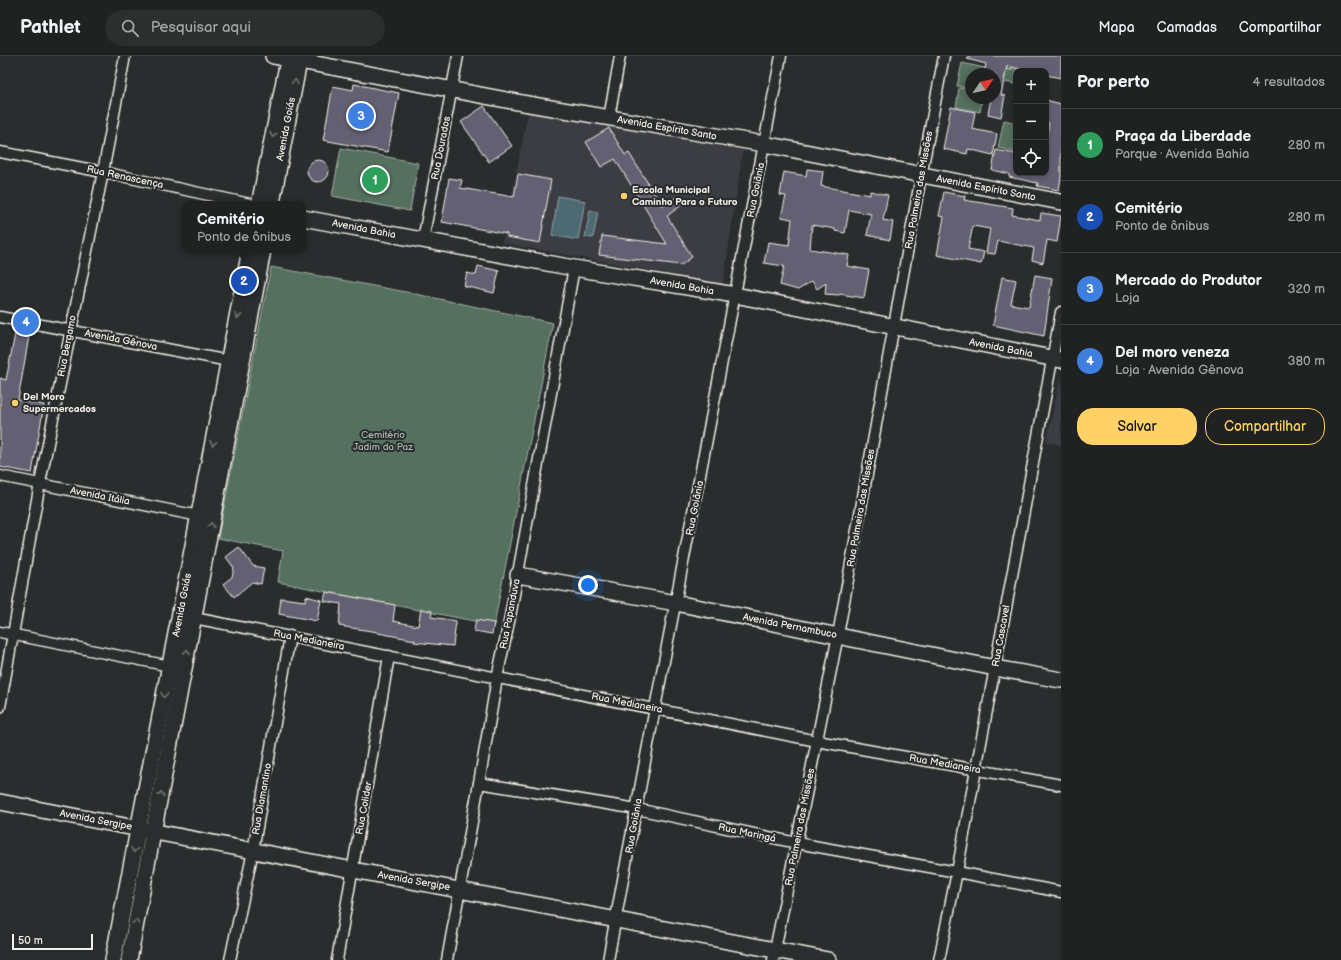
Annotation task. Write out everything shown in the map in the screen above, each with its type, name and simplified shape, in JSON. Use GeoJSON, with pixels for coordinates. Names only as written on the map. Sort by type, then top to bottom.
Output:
{"type":"FeatureCollection","features":[{"type":"Feature","properties":{"kind":"street","name":"Rua Bergamo"},"geometry":{"type":"LineString","coordinates":[[0,707],[40,484],[103,172],[124,56]]}},
{"type":"Feature","properties":{"kind":"street","name":"Rua Dourados"},"geometry":{"type":"LineString","coordinates":[[423,240],[458,56]]}},
{"type":"Feature","properties":{"kind":"street"},"geometry":{"type":"LineString","coordinates":[[609,118],[620,56]]}},
{"type":"Feature","properties":{"kind":"street","name":"Rua Goiânia"},"geometry":{"type":"LineString","coordinates":[[608,960],[655,708],[781,56]]}},
{"type":"Feature","properties":{"kind":"street","name":"Rua Palmeira das Missões"},"geometry":{"type":"LineString","coordinates":[[774,955],[838,635],[944,56]]}},
{"type":"Feature","properties":{"kind":"street","name":"Avenida Espírito Santo"},"geometry":{"type":"LineString","coordinates":[[290,58],[609,118],[764,144],[921,176],[1061,202]]}},
{"type":"Feature","properties":{"kind":"street","name":"Avenida Goiás"},"geometry":{"type":"LineString","coordinates":[[262,201],[290,58]]}},
{"type":"Feature","properties":{"kind":"street","name":"Rua Renascença"},"geometry":{"type":"LineString","coordinates":[[0,152],[252,201]]}},
{"type":"Feature","properties":{"kind":"street","name":"Avenida Bahia"},"geometry":{"type":"LineString","coordinates":[[306,219],[574,268],[735,295],[1056,359]]}},
{"type":"Feature","properties":{"kind":"street","name":"Avenida Goiás"},"geometry":{"type":"LineString","coordinates":[[129,960],[194,618],[235,362],[250,253]]}},
{"type":"Feature","properties":{"kind":"street","name":"Avenida Goiás"},"geometry":{"type":"LineString","coordinates":[[113,960],[199,516],[262,253]]}},
{"type":"Feature","properties":{"kind":"street","name":"Rua Papanduva"},"geometry":{"type":"LineString","coordinates":[[447,960],[480,783],[496,678],[518,575],[574,268]]}},
{"type":"Feature","properties":{"kind":"street","name":"Rua Cascavel"},"geometry":{"type":"LineString","coordinates":[[939,960],[1056,359],[1061,312]]}},
{"type":"Feature","properties":{"kind":"street","name":"Avenida Gênova"},"geometry":{"type":"LineString","coordinates":[[0,317],[235,362]]}},
{"type":"Feature","properties":{"kind":"street","name":"Avenida Itália"},"geometry":{"type":"LineString","coordinates":[[0,476],[199,516]]}},
{"type":"Feature","properties":{"kind":"street","name":"Avenida Pernambuco"},"geometry":{"type":"LineString","coordinates":[[518,575],[676,603],[1061,680]]}},
{"type":"Feature","properties":{"kind":"street","name":"Rua Medianeira"},"geometry":{"type":"LineString","coordinates":[[194,618],[817,741],[1061,785]]}},
{"type":"Feature","properties":{"kind":"street"},"geometry":{"type":"LineString","coordinates":[[0,632],[170,666]]}},
{"type":"Feature","properties":{"kind":"street","name":"Rua Diamantino"},"geometry":{"type":"LineString","coordinates":[[230,960],[253,851],[290,636]]}},
{"type":"Feature","properties":{"kind":"street","name":"Rua Colider"},"geometry":{"type":"LineString","coordinates":[[337,960],[389,656]]}},
{"type":"Feature","properties":{"kind":"street","name":"Rua Maringá"},"geometry":{"type":"LineString","coordinates":[[480,783],[637,809],[797,844],[1061,892]]}},
{"type":"Feature","properties":{"kind":"street","name":"Avenida Sergipe"},"geometry":{"type":"LineString","coordinates":[[0,802],[616,919],[774,955],[828,960]]}},
{"type":"Feature","properties":{"kind":"shaded area","name":"Escola Municipal Caminho Para o Futuro"},"geometry":{"type":"Polygon","coordinates":[[[528,113],[743,150],[723,284],[502,243],[528,113]]]}},
{"type":"Feature","properties":{"kind":"shaded area"},"geometry":{"type":"Polygon","coordinates":[[[1061,376],[1061,445],[1046,442],[1061,376]]]}},
{"type":"Feature","properties":{"kind":"green space"},"geometry":{"type":"Polygon","coordinates":[[[1009,56],[1019,56],[1017,68],[1013,68],[1013,70],[1006,69],[1009,56]]]}},
{"type":"Feature","properties":{"kind":"green space"},"geometry":{"type":"Polygon","coordinates":[[[962,63],[985,68],[965,68],[965,88],[957,86],[962,63]]]}},
{"type":"Feature","properties":{"kind":"green space"},"geometry":{"type":"Polygon","coordinates":[[[1006,70],[1013,70],[1013,84],[1004,82],[1006,70]]]}},
{"type":"Feature","properties":{"kind":"green space"},"geometry":{"type":"Polygon","coordinates":[[[959,88],[965,89],[965,104],[981,104],[980,112],[956,107],[959,88]]]}},
{"type":"Feature","properties":{"kind":"green space"},"geometry":{"type":"Polygon","coordinates":[[[1004,120],[1013,122],[1013,151],[998,148],[1004,120]]]}},
{"type":"Feature","properties":{"kind":"green space"},"geometry":{"type":"Polygon","coordinates":[[[341,148],[418,163],[410,211],[332,196],[341,148]]]}},
{"type":"Feature","properties":{"kind":"green space","name":"Cemitério Jadim da Paz"},"geometry":{"type":"Polygon","coordinates":[[[271,267],[406,292],[553,323],[494,625],[278,582],[283,551],[218,538],[271,267]]]}},
{"type":"Feature","properties":{"kind":"water"},"geometry":{"type":"Polygon","coordinates":[[[558,196],[585,201],[578,240],[552,235],[558,196]]]}},
{"type":"Feature","properties":{"kind":"water"},"geometry":{"type":"Polygon","coordinates":[[[590,210],[598,212],[593,238],[585,237],[590,210]]]}},
{"type":"Feature","properties":{"kind":"building"},"geometry":{"type":"Polygon","coordinates":[[[968,56],[1061,56],[1061,78],[1049,76],[1049,68],[1016,68],[1007,66],[1001,95],[1001,68],[985,68],[986,64],[967,59],[968,56]]]}},
{"type":"Feature","properties":{"kind":"building"},"geometry":{"type":"Polygon","coordinates":[[[354,84],[399,93],[388,152],[323,140],[333,86],[353,90],[354,84]]]}},
{"type":"Feature","properties":{"kind":"building"},"geometry":{"type":"Polygon","coordinates":[[[1001,95],[1005,96],[1001,117],[988,114],[990,104],[1001,104],[1001,95]]]}},
{"type":"Feature","properties":{"kind":"building"},"geometry":{"type":"Polygon","coordinates":[[[1049,101],[1061,104],[1061,177],[1059,190],[1037,186],[1038,183],[1009,177],[1009,174],[992,170],[996,150],[1013,153],[1013,176],[1049,176],[1049,101]]]}},
{"type":"Feature","properties":{"kind":"building"},"geometry":{"type":"Polygon","coordinates":[[[484,106],[512,146],[489,162],[461,122],[484,106]]]}},
{"type":"Feature","properties":{"kind":"building"},"geometry":{"type":"Polygon","coordinates":[[[951,107],[975,112],[972,129],[997,134],[993,155],[968,149],[967,154],[943,149],[951,107]]]}},
{"type":"Feature","properties":{"kind":"building"},"geometry":{"type":"Polygon","coordinates":[[[609,128],[625,155],[629,153],[662,206],[678,196],[683,204],[667,216],[692,257],[681,265],[599,255],[602,236],[667,244],[615,159],[601,167],[586,142],[609,128]]]}},
{"type":"Feature","properties":{"kind":"building"},"geometry":{"type":"Polygon","coordinates":[[[318,160],[326,163],[329,171],[326,179],[318,182],[310,179],[307,171],[310,163],[318,160]]]}},
{"type":"Feature","properties":{"kind":"building"},"geometry":{"type":"Polygon","coordinates":[[[807,169],[823,171],[821,186],[870,195],[870,191],[888,195],[883,220],[893,222],[890,240],[867,235],[871,214],[849,210],[845,233],[835,231],[835,229],[812,225],[810,249],[849,255],[847,266],[869,270],[864,298],[840,294],[825,294],[826,283],[817,289],[812,281],[798,290],[780,285],[784,266],[764,263],[768,242],[789,245],[792,219],[781,217],[786,196],[780,195],[784,172],[806,176],[807,169]]]}},
{"type":"Feature","properties":{"kind":"building"},"geometry":{"type":"Polygon","coordinates":[[[518,174],[551,180],[540,243],[507,237],[507,234],[442,222],[449,178],[462,180],[460,188],[514,197],[518,174]]]}},
{"type":"Feature","properties":{"kind":"building"},"geometry":{"type":"Polygon","coordinates":[[[944,192],[965,196],[964,200],[1013,208],[1012,215],[1040,220],[1041,213],[1061,216],[1057,242],[1047,240],[1043,263],[1032,260],[1034,248],[998,241],[995,254],[986,253],[990,229],[973,226],[968,249],[984,252],[981,264],[937,255],[944,217],[939,216],[944,192]]]}},
{"type":"Feature","properties":{"kind":"building"},"geometry":{"type":"Polygon","coordinates":[[[478,266],[499,271],[494,293],[464,286],[467,273],[476,275],[478,266]]]}},
{"type":"Feature","properties":{"kind":"building"},"geometry":{"type":"Polygon","coordinates":[[[1035,275],[1052,278],[1044,336],[993,325],[1002,277],[1016,280],[1011,304],[1029,307],[1035,275]]]}},
{"type":"Feature","properties":{"kind":"building","name":"Del Moro Supermercados"},"geometry":{"type":"Polygon","coordinates":[[[15,334],[29,336],[18,400],[44,405],[32,473],[0,467],[0,378],[6,380],[15,334]]]}},
{"type":"Feature","properties":{"kind":"building"},"geometry":{"type":"Polygon","coordinates":[[[239,547],[253,566],[264,568],[261,584],[252,582],[234,597],[223,584],[232,577],[234,568],[226,557],[239,547]]]}},
{"type":"Feature","properties":{"kind":"building"},"geometry":{"type":"Polygon","coordinates":[[[326,592],[395,605],[393,621],[418,626],[421,609],[432,611],[431,617],[456,621],[453,646],[414,642],[415,640],[378,632],[339,626],[341,604],[324,601],[326,592]]]}},
{"type":"Feature","properties":{"kind":"building"},"geometry":{"type":"Polygon","coordinates":[[[306,596],[321,600],[317,621],[279,614],[281,598],[305,601],[306,596]]]}},
{"type":"Feature","properties":{"kind":"building"},"geometry":{"type":"Polygon","coordinates":[[[476,620],[494,623],[492,634],[474,631],[476,620]]]}},
{"type":"Feature","properties":{"kind":"place","name":"Mercado do Produtor"},"geometry":{"type":"Point","coordinates":[361,116]}},
{"type":"Feature","properties":{"kind":"place","name":"Praça da Liberdade"},"geometry":{"type":"Point","coordinates":[375,180]}},
{"type":"Feature","properties":{"kind":"place","name":"Escola Municipal Caminho Para o Futuro"},"geometry":{"type":"Point","coordinates":[624,196]}},
{"type":"Feature","properties":{"kind":"place","name":"Cemitério"},"geometry":{"type":"Point","coordinates":[244,281]}},
{"type":"Feature","properties":{"kind":"place","name":"Del moro veneza"},"geometry":{"type":"Point","coordinates":[26,322]}},
{"type":"Feature","properties":{"kind":"place","name":"Del Moro Supermercados"},"geometry":{"type":"Point","coordinates":[15,403]}}]}
